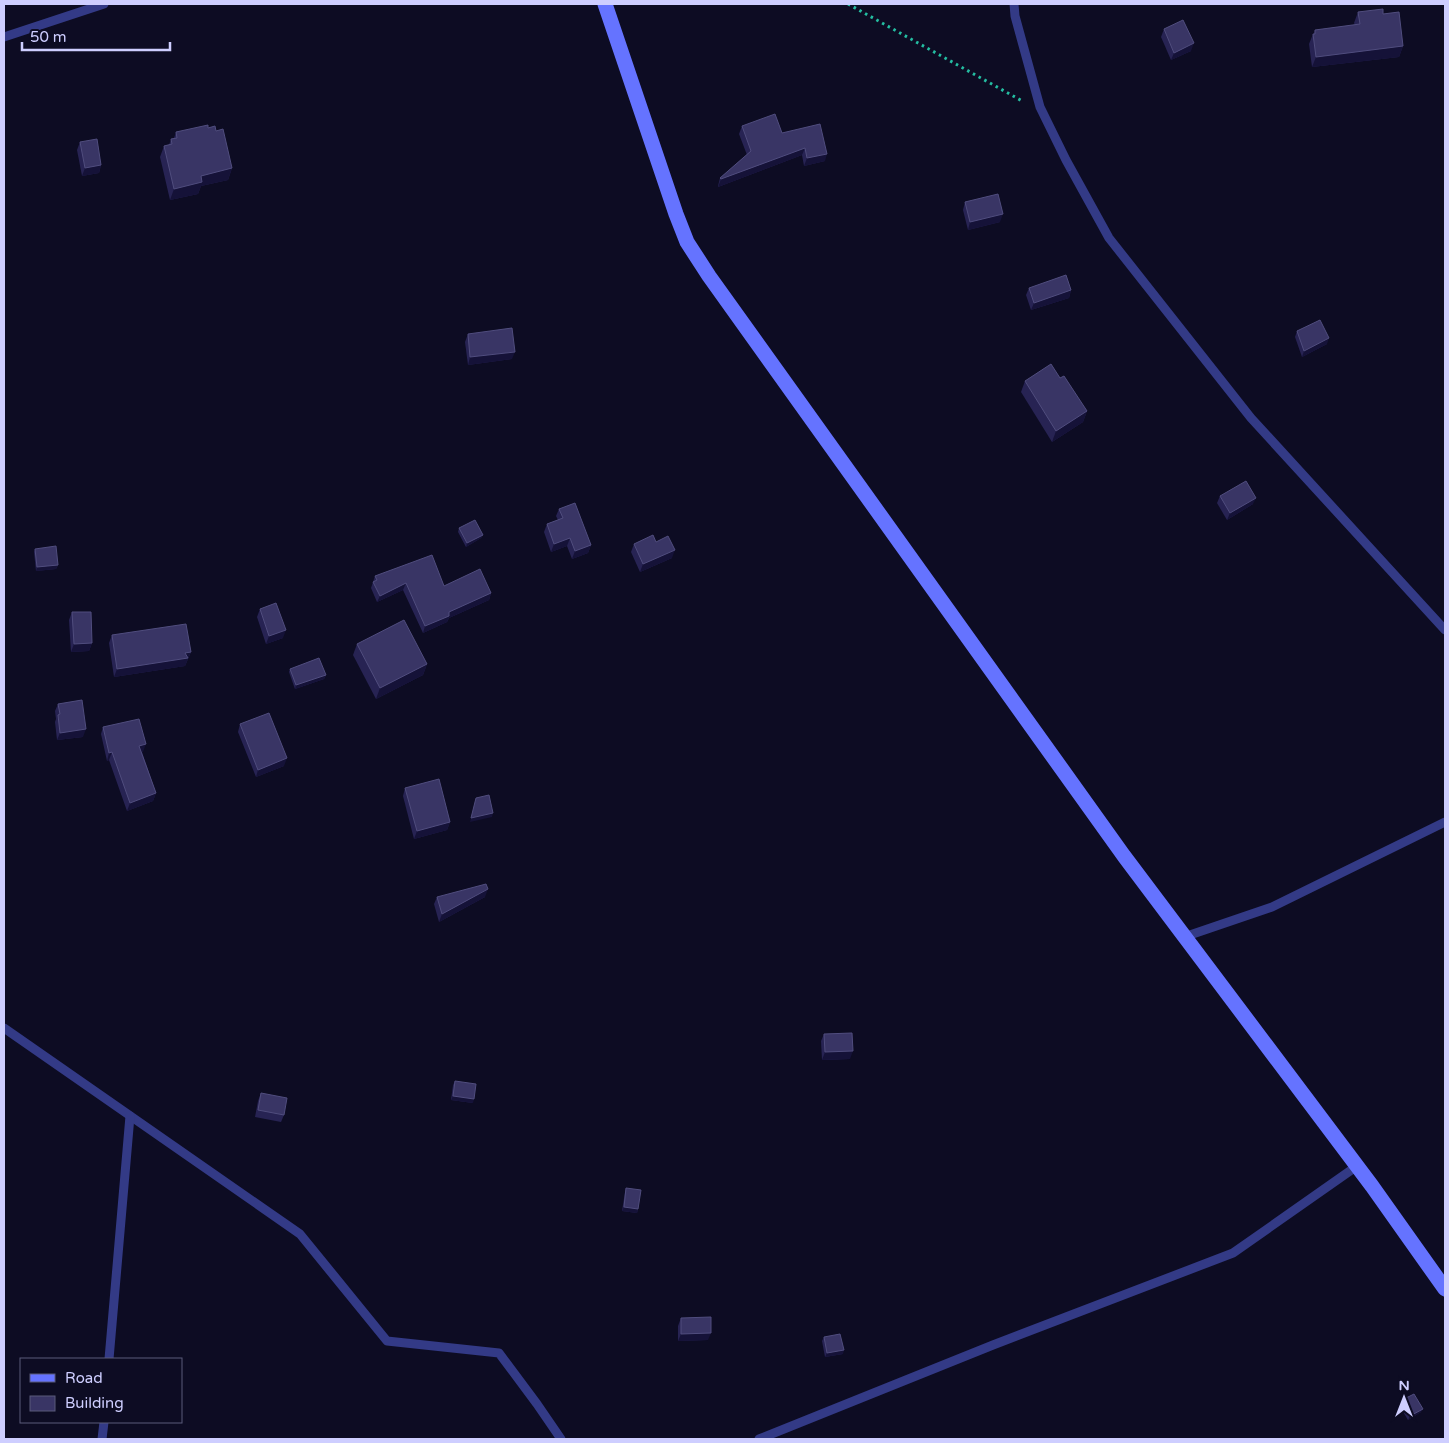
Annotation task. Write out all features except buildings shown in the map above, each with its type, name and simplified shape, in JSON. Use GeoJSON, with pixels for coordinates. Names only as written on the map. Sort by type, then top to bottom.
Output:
{"type":"FeatureCollection","features":[{"type":"Feature","properties":{"kind":"main road"},"geometry":{"type":"LineString","coordinates":[[605,4],[687,242],[715,284],[1112,840],[1357,1166],[1445,1288]]}},
{"type":"Feature","properties":{"kind":"lane"},"geometry":{"type":"LineString","coordinates":[[4,37],[104,4]]}},
{"type":"Feature","properties":{"kind":"lane"},"geometry":{"type":"LineString","coordinates":[[1014,4],[1015,16],[1040,107],[1066,160],[1109,238],[1252,418],[1445,630]]}},
{"type":"Feature","properties":{"kind":"lane"},"geometry":{"type":"LineString","coordinates":[[1184,937],[1272,907],[1445,822]]}},
{"type":"Feature","properties":{"kind":"lane"},"geometry":{"type":"LineString","coordinates":[[4,1028],[300,1234],[387,1341],[499,1353],[561,1439]]}},
{"type":"Feature","properties":{"kind":"lane"},"geometry":{"type":"LineString","coordinates":[[109,1358],[130,1116]]}},
{"type":"Feature","properties":{"kind":"lane"},"geometry":{"type":"LineString","coordinates":[[759,1439],[993,1344],[1233,1253],[1357,1166]]}},
{"type":"Feature","properties":{"kind":"lane"},"geometry":{"type":"LineString","coordinates":[[102,1439],[104,1423]]}},
{"type":"Feature","properties":{"kind":"path"},"geometry":{"type":"LineString","coordinates":[[848,4],[1043,112]]}}]}
